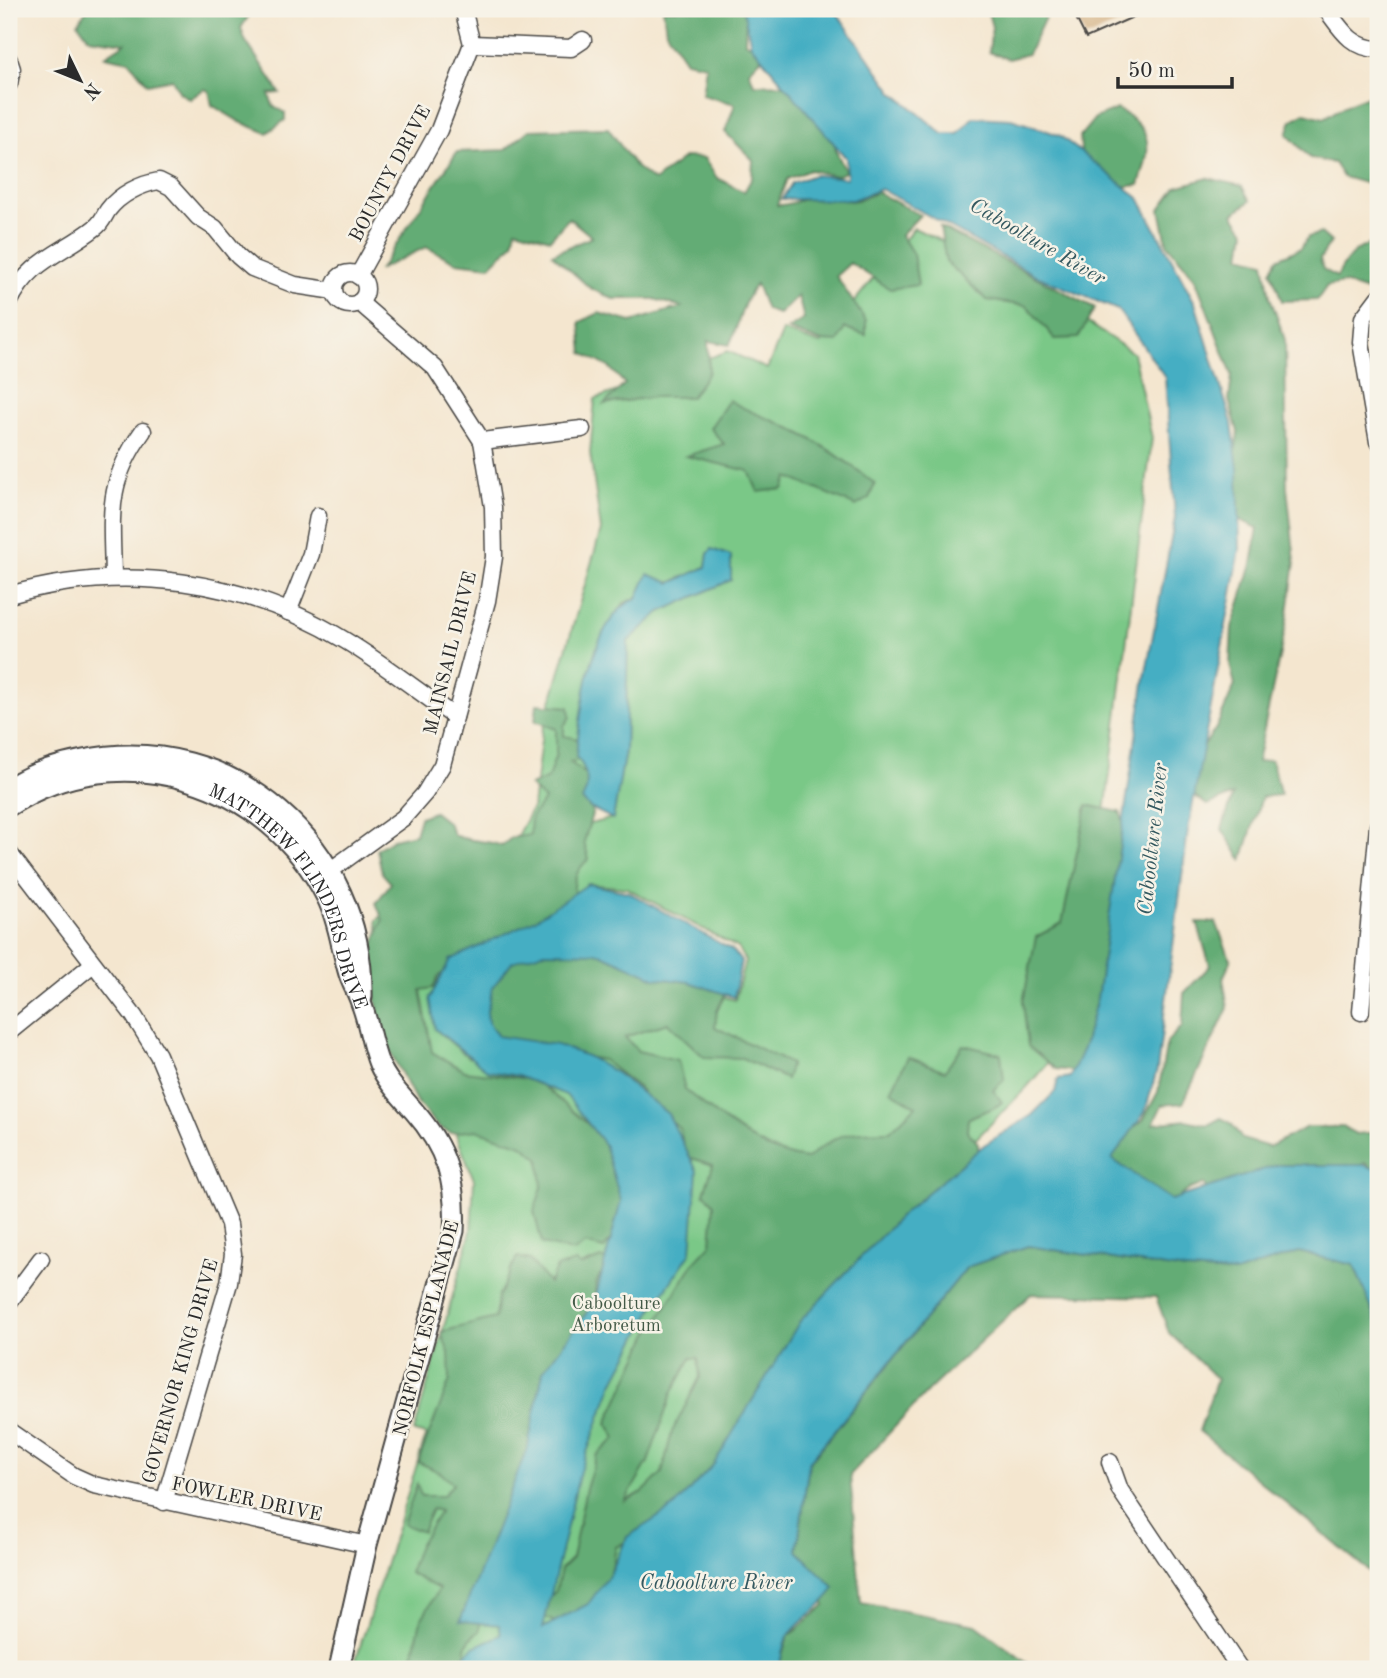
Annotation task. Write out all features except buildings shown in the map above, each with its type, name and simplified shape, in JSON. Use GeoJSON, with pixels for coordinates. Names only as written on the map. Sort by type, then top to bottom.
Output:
{"type":"FeatureCollection","features":[{"type":"Feature","properties":{"kind":"street"},"geometry":{"type":"LineString","coordinates":[[463,9],[472,44],[571,48],[583,40]]}},
{"type":"Feature","properties":{"kind":"street"},"geometry":{"type":"LineString","coordinates":[[1326,9],[1347,37],[1364,48],[1378,49]]}},
{"type":"Feature","properties":{"kind":"street","name":"BOUNTY DRIVE"},"geometry":{"type":"LineString","coordinates":[[358,276],[439,130],[472,44]]}},
{"type":"Feature","properties":{"kind":"street"},"geometry":{"type":"LineString","coordinates":[[9,60],[12,69],[9,85]]}},
{"type":"Feature","properties":{"kind":"street"},"geometry":{"type":"LineString","coordinates":[[9,303],[16,287],[32,269],[57,249],[74,244],[101,223],[110,208],[134,189],[159,181],[171,187],[198,218],[215,228],[238,256],[252,268],[295,285],[334,291]]}},
{"type":"Feature","properties":{"kind":"street"},"geometry":{"type":"LineString","coordinates":[[348,274],[358,276],[366,289],[359,302],[351,306],[341,303],[334,291],[339,277],[348,274]]}},
{"type":"Feature","properties":{"kind":"street"},"geometry":{"type":"LineString","coordinates":[[1378,298],[1363,318],[1361,342],[1378,442]]}},
{"type":"Feature","properties":{"kind":"street","name":"MAINSAIL DRIVE"},"geometry":{"type":"LineString","coordinates":[[324,875],[403,818],[425,793],[442,765],[488,601],[494,557],[493,507],[482,441],[435,368],[359,302]]}},
{"type":"Feature","properties":{"kind":"street"},"geometry":{"type":"LineString","coordinates":[[482,441],[582,429]]}},
{"type":"Feature","properties":{"kind":"street"},"geometry":{"type":"LineString","coordinates":[[113,577],[114,488],[127,454],[143,431]]}},
{"type":"Feature","properties":{"kind":"street"},"geometry":{"type":"LineString","coordinates":[[288,612],[310,554],[318,516]]}},
{"type":"Feature","properties":{"kind":"street"},"geometry":{"type":"LineString","coordinates":[[9,594],[56,582],[113,577],[173,580],[203,585],[288,612],[346,641],[456,717]]}},
{"type":"Feature","properties":{"kind":"street","name":"MATTHEW FLINDERS DRIVE"},"geometry":{"type":"LineString","coordinates":[[9,788],[60,764],[99,756],[134,754],[176,760],[241,783],[272,804],[312,842],[336,918],[349,975],[362,1005]]}},
{"type":"Feature","properties":{"kind":"street","name":"MATTHEW FLINDERS DRIVE"},"geometry":{"type":"LineString","coordinates":[[9,806],[52,784],[108,771],[164,773],[191,779],[245,804],[274,827],[324,875]]}},
{"type":"Feature","properties":{"kind":"street"},"geometry":{"type":"LineString","coordinates":[[1361,1012],[1378,826]]}},
{"type":"Feature","properties":{"kind":"street","name":"GOVERNOR KING DRIVE"},"geometry":{"type":"LineString","coordinates":[[9,853],[134,1016],[158,1055],[229,1224],[233,1254],[229,1283],[164,1502]]}},
{"type":"Feature","properties":{"kind":"street"},"geometry":{"type":"LineString","coordinates":[[9,1032],[93,964]]}},
{"type":"Feature","properties":{"kind":"street","name":"NORFOLK ESPLANADE"},"geometry":{"type":"LineString","coordinates":[[340,1669],[367,1545],[454,1231],[456,1205],[454,1184],[439,1142],[380,1067],[362,1005]]}},
{"type":"Feature","properties":{"kind":"street"},"geometry":{"type":"LineString","coordinates":[[9,1302],[41,1259]]}},
{"type":"Feature","properties":{"kind":"street","name":"FOWLER DRIVE"},"geometry":{"type":"LineString","coordinates":[[9,1431],[74,1476],[94,1485],[367,1545]]}},
{"type":"Feature","properties":{"kind":"street"},"geometry":{"type":"LineString","coordinates":[[1110,1462],[1119,1490],[1240,1669]]}},
{"type":"Feature","properties":{"kind":"green space"},"geometry":{"type":"Polygon","coordinates":[[[87,9],[253,9],[241,28],[245,40],[280,93],[269,94],[273,106],[285,113],[285,120],[267,133],[240,122],[212,105],[209,91],[204,89],[190,99],[180,93],[172,79],[148,84],[129,61],[105,56],[125,43],[89,38],[78,23],[87,9]]]}},
{"type":"Feature","properties":{"kind":"green space"},"geometry":{"type":"Polygon","coordinates":[[[663,9],[743,9],[746,15],[745,42],[770,49],[749,71],[754,84],[795,85],[831,123],[836,151],[846,172],[836,176],[810,170],[787,179],[777,205],[816,197],[851,201],[877,192],[920,215],[901,235],[913,254],[918,285],[890,289],[850,263],[836,276],[866,321],[866,335],[845,328],[838,342],[819,341],[788,329],[804,319],[798,296],[779,314],[766,310],[756,284],[747,299],[729,345],[708,341],[709,372],[691,397],[654,397],[604,404],[625,384],[610,368],[583,353],[580,322],[599,313],[631,322],[681,307],[654,299],[613,299],[590,288],[552,254],[592,237],[569,218],[550,239],[516,229],[513,243],[490,266],[456,262],[426,247],[380,269],[457,152],[505,150],[529,130],[608,128],[635,166],[654,181],[685,157],[704,158],[717,178],[744,192],[752,178],[753,160],[725,132],[735,104],[702,95],[706,65],[686,61],[666,31],[663,9]]]}},
{"type":"Feature","properties":{"kind":"green space"},"geometry":{"type":"Polygon","coordinates":[[[987,9],[1049,9],[1028,54],[1008,59],[989,52],[992,27],[987,9]]]}},
{"type":"Feature","properties":{"kind":"green space"},"geometry":{"type":"Polygon","coordinates":[[[1378,92],[1378,187],[1343,177],[1334,163],[1310,158],[1287,134],[1292,120],[1305,113],[1324,118],[1348,104],[1378,92]]]}},
{"type":"Feature","properties":{"kind":"green space"},"geometry":{"type":"Polygon","coordinates":[[[1117,109],[1138,124],[1147,141],[1146,160],[1139,185],[1121,187],[1082,164],[1080,136],[1095,118],[1117,109]]]}},
{"type":"Feature","properties":{"kind":"green space"},"geometry":{"type":"Polygon","coordinates":[[[1208,178],[1242,186],[1250,201],[1233,214],[1245,231],[1241,256],[1264,262],[1270,297],[1285,340],[1287,487],[1295,562],[1287,620],[1257,762],[1271,760],[1281,795],[1262,797],[1242,860],[1222,829],[1233,795],[1207,805],[1191,793],[1195,758],[1216,728],[1235,685],[1230,665],[1232,627],[1252,564],[1258,528],[1227,514],[1238,432],[1229,400],[1232,375],[1195,278],[1167,244],[1160,209],[1176,187],[1208,178]]]}},
{"type":"Feature","properties":{"kind":"green space"},"geometry":{"type":"Polygon","coordinates":[[[940,227],[1095,308],[1078,338],[1055,339],[1027,306],[987,300],[946,262],[940,227]]]}},
{"type":"Feature","properties":{"kind":"green space","name":"Caboolture Arboretum"},"geometry":{"type":"Polygon","coordinates":[[[914,228],[1027,282],[1133,353],[1152,438],[1078,1028],[1027,1087],[901,1215],[588,1604],[542,1629],[449,1669],[353,1669],[426,1435],[414,1432],[471,1231],[474,1180],[450,1119],[395,1052],[377,920],[389,910],[503,862],[533,806],[542,732],[601,530],[590,453],[595,399],[728,351],[767,369],[783,331],[820,344],[914,228]],[[708,554],[706,567],[624,603],[602,637],[584,766],[587,790],[579,827],[613,818],[625,751],[628,641],[660,612],[731,580],[708,554]],[[588,884],[435,1029],[469,1058],[690,987],[735,1000],[745,961],[738,948],[627,888],[588,884]]]}},
{"type":"Feature","properties":{"kind":"green space"},"geometry":{"type":"Polygon","coordinates":[[[1321,233],[1331,242],[1320,259],[1323,269],[1337,277],[1353,254],[1364,246],[1378,242],[1378,292],[1375,294],[1343,283],[1327,286],[1317,300],[1282,301],[1271,271],[1277,259],[1301,248],[1308,237],[1321,233]]]}},
{"type":"Feature","properties":{"kind":"green space"},"geometry":{"type":"Polygon","coordinates":[[[729,400],[800,433],[844,460],[875,484],[869,498],[856,506],[788,477],[783,489],[758,492],[749,471],[686,456],[724,444],[710,428],[729,400]]]}},
{"type":"Feature","properties":{"kind":"green space"},"geometry":{"type":"Polygon","coordinates":[[[537,704],[569,707],[570,717],[564,726],[564,736],[585,740],[584,759],[570,762],[593,780],[592,814],[584,842],[589,859],[580,868],[576,878],[574,901],[439,976],[433,988],[421,990],[432,1052],[465,1071],[536,1080],[603,1137],[626,1211],[619,1229],[604,1249],[585,1244],[574,1252],[542,1244],[534,1211],[542,1187],[539,1158],[522,1145],[476,1130],[451,1133],[438,1127],[416,1101],[382,1036],[369,957],[383,920],[376,903],[391,883],[382,873],[377,849],[393,839],[415,834],[420,817],[434,812],[448,823],[454,835],[466,839],[502,846],[511,838],[530,835],[531,817],[544,800],[530,786],[548,778],[556,754],[556,729],[535,721],[537,704]]]}},
{"type":"Feature","properties":{"kind":"green space"},"geometry":{"type":"Polygon","coordinates":[[[1087,805],[1120,812],[1127,833],[1100,1027],[1080,1072],[1056,1069],[1028,1046],[1023,1002],[1036,937],[1062,923],[1087,805]]]}},
{"type":"Feature","properties":{"kind":"green space"},"geometry":{"type":"Polygon","coordinates":[[[1197,922],[1216,922],[1231,961],[1223,978],[1228,1008],[1183,1103],[1162,1105],[1153,1124],[1186,1120],[1208,1125],[1221,1118],[1231,1123],[1242,1139],[1269,1147],[1307,1127],[1343,1127],[1356,1134],[1378,1132],[1378,1174],[1366,1162],[1350,1173],[1209,1197],[1204,1184],[1190,1189],[1167,1206],[1101,1162],[1120,1139],[1143,1120],[1158,1092],[1167,1042],[1182,1026],[1184,993],[1210,966],[1197,922]]]}},
{"type":"Feature","properties":{"kind":"green space"},"geometry":{"type":"Polygon","coordinates":[[[593,947],[727,990],[717,1011],[715,1027],[791,1064],[786,1079],[742,1058],[704,1057],[668,1023],[625,1037],[638,1051],[678,1060],[685,1090],[742,1133],[789,1156],[807,1159],[836,1138],[854,1133],[890,1131],[916,1106],[891,1091],[908,1057],[945,1071],[963,1045],[1001,1054],[1004,1080],[993,1090],[1002,1102],[968,1119],[967,1131],[978,1143],[979,1164],[703,1502],[616,1547],[610,1579],[570,1629],[533,1612],[556,1591],[561,1569],[572,1558],[586,1488],[597,1455],[616,1438],[607,1423],[648,1335],[695,1261],[711,1244],[714,1204],[704,1193],[713,1165],[685,1156],[680,1128],[657,1112],[639,1088],[603,1060],[511,1043],[478,1029],[481,979],[530,949],[593,947]],[[691,1358],[672,1393],[648,1462],[625,1501],[643,1492],[662,1473],[672,1432],[700,1377],[698,1358],[691,1358]]]}},
{"type":"Feature","properties":{"kind":"green space"},"geometry":{"type":"Polygon","coordinates":[[[1028,1246],[1186,1270],[1235,1273],[1299,1252],[1354,1265],[1378,1324],[1378,1579],[1199,1431],[1217,1379],[1169,1333],[1156,1297],[1031,1294],[929,1390],[850,1475],[861,1603],[976,1625],[1035,1669],[775,1669],[779,1665],[788,1637],[825,1605],[797,1551],[809,1463],[967,1267],[1028,1246]]]}},
{"type":"Feature","properties":{"kind":"green space"},"geometry":{"type":"Polygon","coordinates":[[[517,1257],[530,1260],[549,1283],[557,1267],[576,1262],[580,1266],[601,1258],[616,1264],[612,1284],[600,1275],[596,1284],[593,1310],[480,1616],[480,1631],[471,1638],[466,1647],[463,1669],[410,1669],[421,1620],[439,1589],[409,1573],[419,1545],[440,1511],[432,1509],[422,1532],[403,1524],[417,1484],[421,1496],[443,1496],[453,1484],[441,1473],[418,1462],[450,1380],[449,1353],[441,1332],[495,1318],[498,1297],[517,1257]]]}},
{"type":"Feature","properties":{"kind":"water","name":"Caboolture River"},"geometry":{"type":"Polygon","coordinates":[[[743,9],[834,9],[893,92],[943,134],[958,134],[973,117],[1011,119],[1059,135],[1139,198],[1195,303],[1232,423],[1238,468],[1240,550],[1188,830],[1157,1070],[1145,1112],[1112,1159],[1171,1200],[1277,1165],[1364,1165],[1378,1170],[1378,1324],[1354,1265],[1299,1252],[1235,1273],[1186,1270],[1028,1246],[967,1267],[809,1462],[797,1551],[835,1588],[791,1632],[775,1669],[449,1669],[474,1647],[501,1635],[499,1625],[460,1621],[528,1446],[543,1371],[594,1303],[621,1201],[604,1144],[566,1095],[518,1076],[488,1071],[435,1029],[430,998],[450,960],[534,920],[588,884],[628,892],[732,950],[741,961],[734,997],[689,982],[655,978],[600,953],[543,952],[512,962],[493,987],[487,1011],[488,1022],[498,1036],[557,1045],[587,1056],[618,1074],[668,1114],[697,1171],[691,1252],[652,1310],[613,1383],[580,1471],[543,1628],[588,1604],[610,1574],[627,1537],[675,1506],[714,1464],[800,1321],[901,1215],[984,1145],[1032,1115],[1055,1092],[1058,1079],[1070,1077],[1084,1046],[1097,998],[1144,683],[1175,518],[1165,377],[1118,310],[1039,277],[881,189],[852,200],[782,199],[792,183],[814,175],[847,178],[846,158],[751,45],[743,9]]]}},
{"type":"Feature","properties":{"kind":"water"},"geometry":{"type":"Polygon","coordinates":[[[712,549],[731,556],[731,580],[660,612],[628,641],[625,751],[613,819],[590,808],[582,800],[586,777],[576,757],[584,692],[598,645],[621,608],[637,598],[648,574],[671,583],[706,567],[708,554],[712,549]]]}}]}
